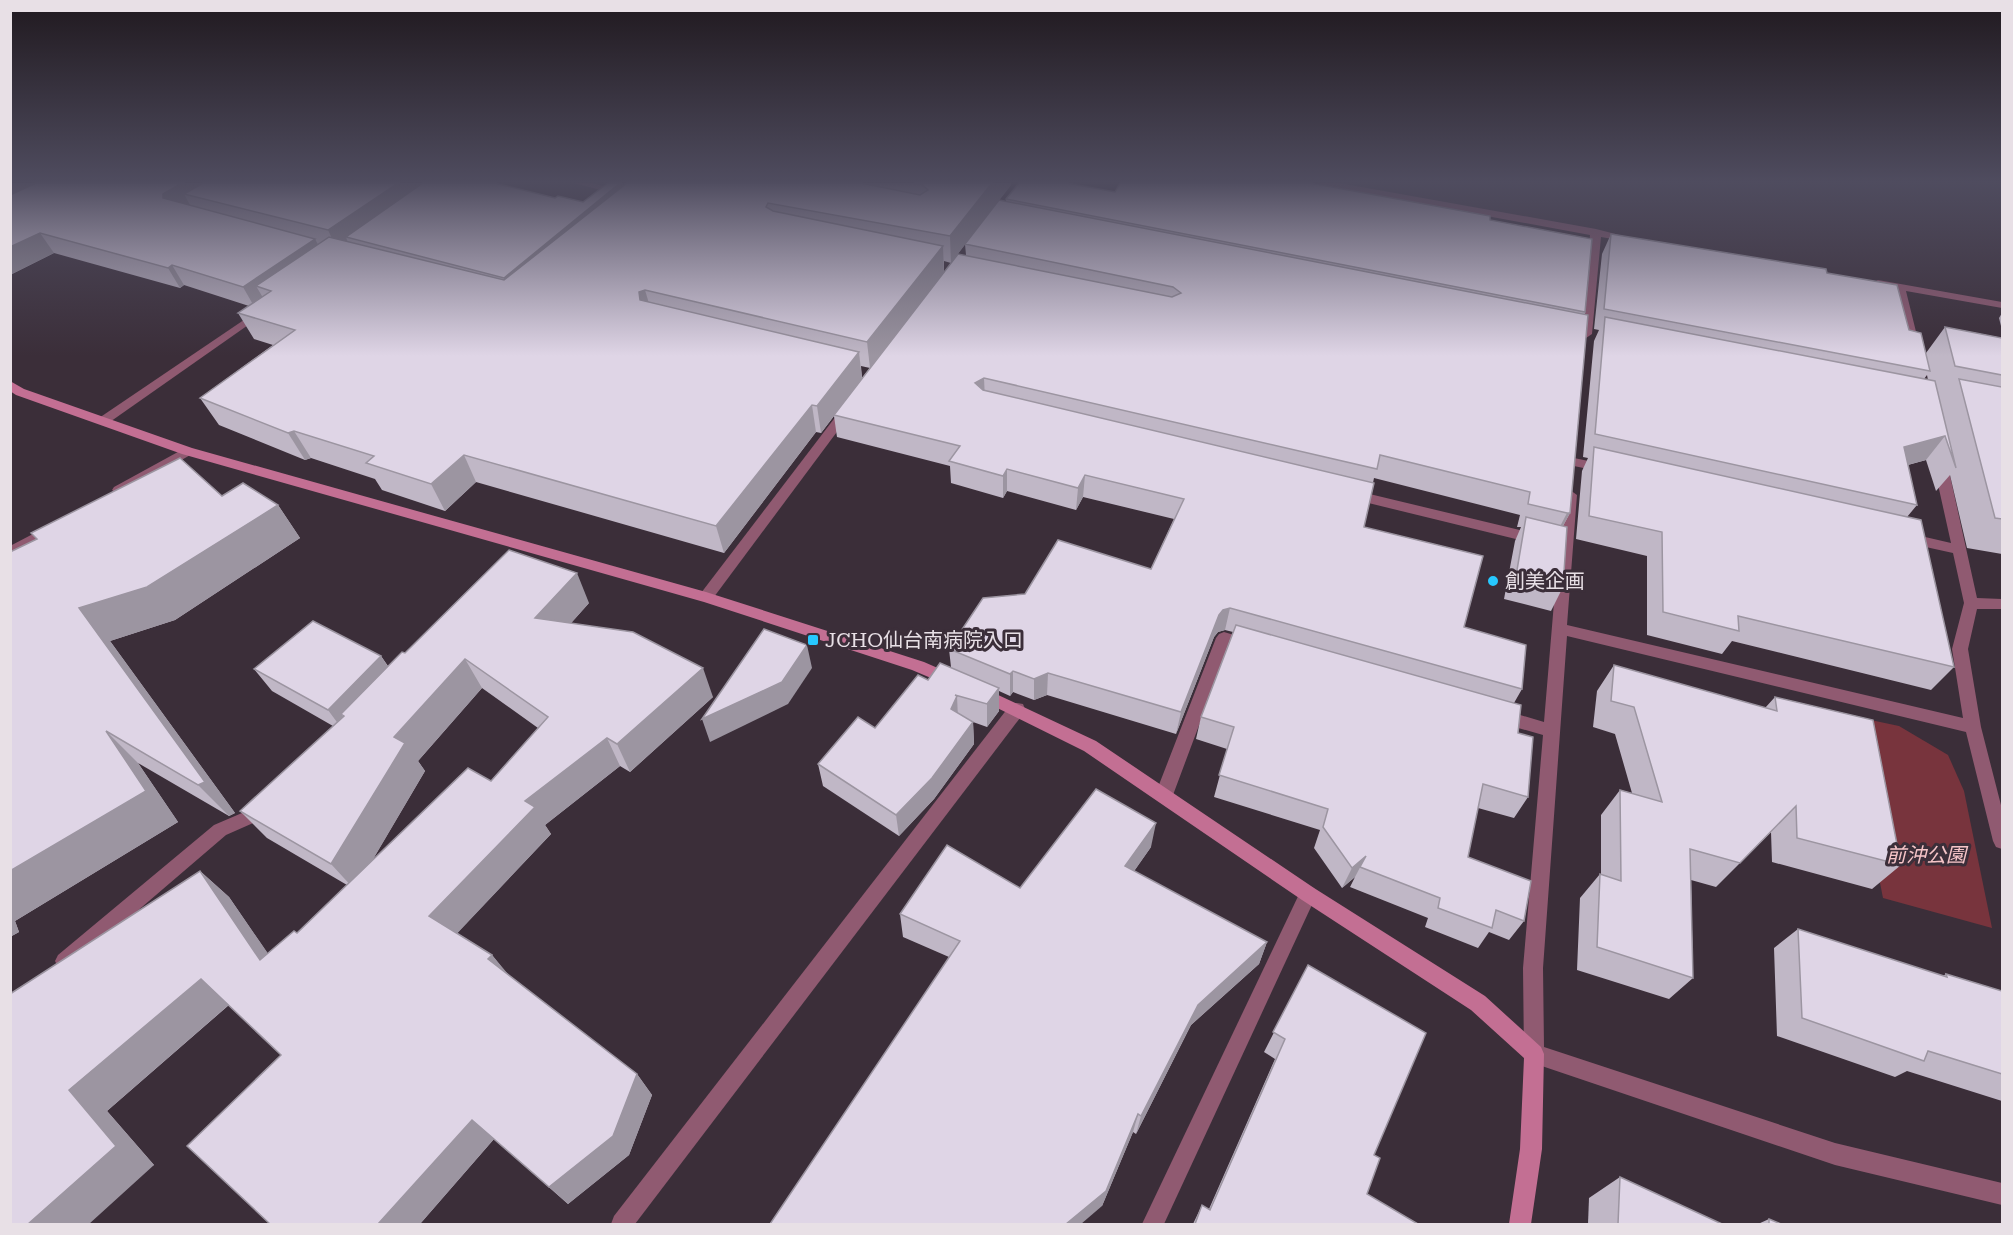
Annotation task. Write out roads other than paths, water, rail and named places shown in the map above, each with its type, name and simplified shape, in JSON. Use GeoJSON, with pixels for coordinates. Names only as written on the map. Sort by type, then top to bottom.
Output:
{"type":"FeatureCollection","features":[{"type":"Feature","properties":{"kind":"street"},"geometry":{"type":"LineString","coordinates":[[1585,336],[1595,241]]}},
{"type":"Feature","properties":{"kind":"street"},"geometry":{"type":"LineString","coordinates":[[1864,281],[2002,305]]}},
{"type":"Feature","properties":{"kind":"street"},"geometry":{"type":"LineString","coordinates":[[1899,287],[1918,366]]}},
{"type":"Feature","properties":{"kind":"street"},"geometry":{"type":"LineString","coordinates":[[103,421],[274,303]]}},
{"type":"Feature","properties":{"kind":"street"},"geometry":{"type":"LineString","coordinates":[[10,385],[20,392],[187,451],[706,597],[918,666],[1017,709],[1090,746],[1308,894],[1478,1003],[1534,1054],[1835,1154],[2002,1194]]}},
{"type":"Feature","properties":{"kind":"street"},"geometry":{"type":"LineString","coordinates":[[706,597],[853,403]]}},
{"type":"Feature","properties":{"kind":"street"},"geometry":{"type":"LineString","coordinates":[[1937,447],[1971,603],[1960,649],[1973,727],[2000,818],[2002,841]]}},
{"type":"Feature","properties":{"kind":"street"},"geometry":{"type":"LineString","coordinates":[[104,499],[187,451]]}},
{"type":"Feature","properties":{"kind":"street"},"geometry":{"type":"LineString","coordinates":[[1520,1224],[1531,1149],[1534,1054],[1533,968],[1574,456],[1619,472]]}},
{"type":"Feature","properties":{"kind":"street"},"geometry":{"type":"LineString","coordinates":[[1344,493],[1566,546]]}},
{"type":"Feature","properties":{"kind":"street"},"geometry":{"type":"LineString","coordinates":[[10,553],[62,523]]}},
{"type":"Feature","properties":{"kind":"street"},"geometry":{"type":"LineString","coordinates":[[1892,535],[1960,550]]}},
{"type":"Feature","properties":{"kind":"street"},"geometry":{"type":"LineString","coordinates":[[517,566],[533,548]]}},
{"type":"Feature","properties":{"kind":"street"},"geometry":{"type":"LineString","coordinates":[[1971,603],[2002,604]]}},
{"type":"Feature","properties":{"kind":"street"},"geometry":{"type":"LineString","coordinates":[[1561,629],[1973,727]]}},
{"type":"Feature","properties":{"kind":"street"},"geometry":{"type":"LineString","coordinates":[[1164,795],[1224,638],[1269,651]]}},
{"type":"Feature","properties":{"kind":"street"},"geometry":{"type":"LineString","coordinates":[[622,1224],[1017,709]]}},
{"type":"Feature","properties":{"kind":"street"},"geometry":{"type":"LineString","coordinates":[[1484,712],[1552,731]]}},
{"type":"Feature","properties":{"kind":"street"},"geometry":{"type":"LineString","coordinates":[[56,969],[220,830],[282,802]]}},
{"type":"Feature","properties":{"kind":"street"},"geometry":{"type":"LineString","coordinates":[[1152,1224],[1308,894]]}},
{"type":"Feature","properties":{"kind":"place","name":"創美企画"},"geometry":{"type":"Point","coordinates":[1493,581]}},
{"type":"Feature","properties":{"kind":"place","name":"JCHO仙台南病院入口"},"geometry":{"type":"Point","coordinates":[813,640]}},
{"type":"Feature","properties":{"kind":"park label","name":"前沖公園"},"geometry":{"type":"Point","coordinates":[1926,855]}}]}
